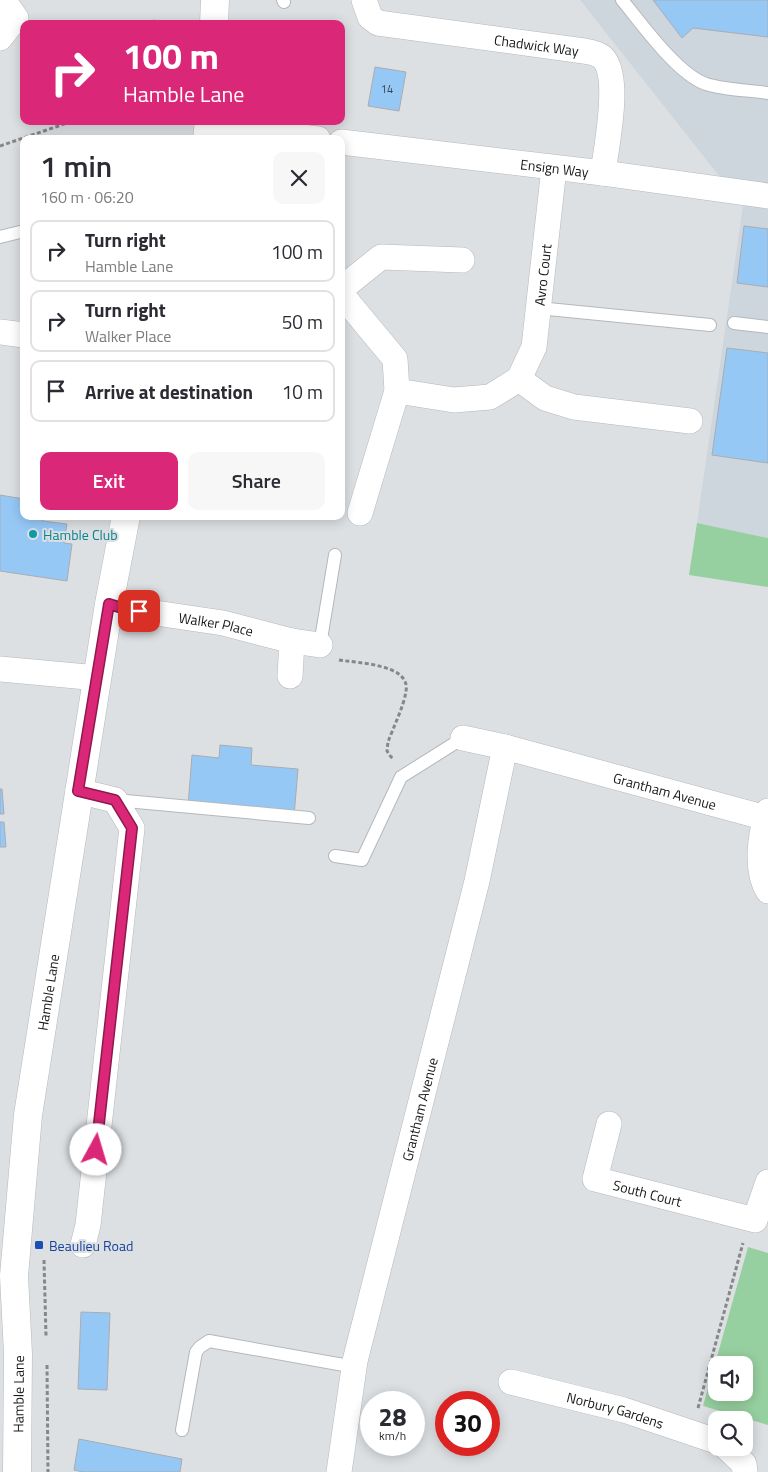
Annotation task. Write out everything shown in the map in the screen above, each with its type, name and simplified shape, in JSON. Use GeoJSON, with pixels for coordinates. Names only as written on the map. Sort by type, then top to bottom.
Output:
{"type":"FeatureCollection","features":[{"type":"Feature","properties":{"kind":"main road"},"geometry":{"type":"LineString","coordinates":[[214,20],[215,0]]}},
{"type":"Feature","properties":{"kind":"main road","name":"Hamble Lane"},"geometry":{"type":"LineString","coordinates":[[17,1472],[18,1354],[14,1276],[28,1115],[78,791],[109,604],[125,520]]}},
{"type":"Feature","properties":{"kind":"street","name":"Chadwick Way"},"geometry":{"type":"LineString","coordinates":[[364,0],[370,18],[378,23],[584,51],[600,55],[607,63],[610,72],[612,94],[603,173]]}},
{"type":"Feature","properties":{"kind":"street"},"geometry":{"type":"LineString","coordinates":[[0,38],[14,14]]}},
{"type":"Feature","properties":{"kind":"street"},"geometry":{"type":"LineString","coordinates":[[229,125],[285,135]]}},
{"type":"Feature","properties":{"kind":"street","name":"Ensign Way"},"geometry":{"type":"LineString","coordinates":[[345,142],[603,173],[768,196]]}},
{"type":"Feature","properties":{"kind":"street","name":"Avro Court"},"geometry":{"type":"LineString","coordinates":[[519,379],[534,347],[554,168]]}},
{"type":"Feature","properties":{"kind":"street"},"geometry":{"type":"LineString","coordinates":[[345,286],[381,257],[462,260]]}},
{"type":"Feature","properties":{"kind":"street"},"geometry":{"type":"LineString","coordinates":[[345,299],[395,359],[397,391],[360,513]]}},
{"type":"Feature","properties":{"kind":"street"},"geometry":{"type":"LineString","coordinates":[[0,332],[20,334]]}},
{"type":"Feature","properties":{"kind":"street"},"geometry":{"type":"LineString","coordinates":[[397,391],[454,400],[490,397],[519,379],[545,398],[574,406],[690,421]]}},
{"type":"Feature","properties":{"kind":"street","name":"Walker Place"},"geometry":{"type":"LineString","coordinates":[[109,604],[122,608],[223,623],[320,645]]}},
{"type":"Feature","properties":{"kind":"street"},"geometry":{"type":"LineString","coordinates":[[290,676],[292,640]]}},
{"type":"Feature","properties":{"kind":"street"},"geometry":{"type":"LineString","coordinates":[[0,669],[98,678]]}},
{"type":"Feature","properties":{"kind":"street","name":"Grantham Avenue"},"geometry":{"type":"LineString","coordinates":[[463,738],[505,746],[767,815]]}},
{"type":"Feature","properties":{"kind":"street","name":"Grantham Avenue"},"geometry":{"type":"LineString","coordinates":[[339,1472],[354,1367],[477,881],[505,746]]}},
{"type":"Feature","properties":{"kind":"street"},"geometry":{"type":"LineString","coordinates":[[78,791],[115,800],[132,828],[91,1232]]}},
{"type":"Feature","properties":{"kind":"street"},"geometry":{"type":"LineString","coordinates":[[767,815],[760,862],[763,882],[768,891]]}},
{"type":"Feature","properties":{"kind":"street","name":"South Court"},"geometry":{"type":"LineString","coordinates":[[609,1124],[595,1180],[758,1221]]}},
{"type":"Feature","properties":{"kind":"street"},"geometry":{"type":"LineString","coordinates":[[758,1221],[768,1182]]}},
{"type":"Feature","properties":{"kind":"street","name":"Norbury Gardens"},"geometry":{"type":"LineString","coordinates":[[511,1382],[624,1410],[708,1438]]}},
{"type":"Feature","properties":{"kind":"street"},"geometry":{"type":"LineString","coordinates":[[736,1456],[744,1464],[745,1472]]}},
{"type":"Feature","properties":{"kind":"lane"},"geometry":{"type":"LineString","coordinates":[[622,0],[671,59],[692,77],[714,86],[768,92]]}},
{"type":"Feature","properties":{"kind":"lane"},"geometry":{"type":"LineString","coordinates":[[0,237],[20,232]]}},
{"type":"Feature","properties":{"kind":"lane"},"geometry":{"type":"LineString","coordinates":[[538,308],[710,325]]}},
{"type":"Feature","properties":{"kind":"lane"},"geometry":{"type":"LineString","coordinates":[[734,323],[768,327]]}},
{"type":"Feature","properties":{"kind":"lane"},"geometry":{"type":"LineString","coordinates":[[320,645],[335,555]]}},
{"type":"Feature","properties":{"kind":"lane"},"geometry":{"type":"LineString","coordinates":[[336,856],[362,860],[401,777],[463,738]]}},
{"type":"Feature","properties":{"kind":"lane"},"geometry":{"type":"LineString","coordinates":[[115,800],[309,818]]}},
{"type":"Feature","properties":{"kind":"lane"},"geometry":{"type":"LineString","coordinates":[[182,1430],[196,1352],[204,1343],[209,1341],[354,1367]]}},
{"type":"Feature","properties":{"kind":"path"},"geometry":{"type":"LineString","coordinates":[[32,135],[61,125]]}},
{"type":"Feature","properties":{"kind":"path"},"geometry":{"type":"LineString","coordinates":[[0,146],[20,139]]}},
{"type":"Feature","properties":{"kind":"path"},"geometry":{"type":"LineString","coordinates":[[320,645],[326,654],[334,659],[391,669],[405,679],[406,691],[386,751],[391,757],[399,759]]}},
{"type":"Feature","properties":{"kind":"path"},"geometry":{"type":"LineString","coordinates":[[691,1432],[758,1221]]}},
{"type":"Feature","properties":{"kind":"shaded area"},"geometry":{"type":"Polygon","coordinates":[[[580,0],[768,0],[768,538],[697,523],[743,206],[580,0]]]}},
{"type":"Feature","properties":{"kind":"green space"},"geometry":{"type":"Polygon","coordinates":[[[697,523],[768,538],[768,587],[689,575],[697,523]]]}},
{"type":"Feature","properties":{"kind":"green space"},"geometry":{"type":"Polygon","coordinates":[[[748,1247],[768,1253],[768,1425],[753,1421],[753,1411],[720,1411],[703,1406],[708,1388],[708,1401],[753,1401],[753,1356],[717,1356],[748,1247]]]}},
{"type":"Feature","properties":{"kind":"building"},"geometry":{"type":"Polygon","coordinates":[[[653,0],[768,0],[768,37],[693,28],[682,38],[653,0]]]}},
{"type":"Feature","properties":{"kind":"building"},"geometry":{"type":"Polygon","coordinates":[[[375,67],[406,72],[399,111],[368,106],[375,67]]]}},
{"type":"Feature","properties":{"kind":"building"},"geometry":{"type":"Polygon","coordinates":[[[744,226],[768,229],[768,287],[737,283],[744,226]]]}},
{"type":"Feature","properties":{"kind":"building"},"geometry":{"type":"Polygon","coordinates":[[[727,348],[768,353],[768,463],[712,455],[727,348]]]}},
{"type":"Feature","properties":{"kind":"building","name":"Hamble Club"},"geometry":{"type":"Polygon","coordinates":[[[0,495],[20,498],[20,520],[43,520],[67,524],[64,543],[72,544],[67,581],[0,571],[0,495]]]}},
{"type":"Feature","properties":{"kind":"building"},"geometry":{"type":"Polygon","coordinates":[[[220,745],[252,748],[251,765],[298,769],[294,816],[188,807],[192,755],[219,758],[220,745]]]}},
{"type":"Feature","properties":{"kind":"building"},"geometry":{"type":"Polygon","coordinates":[[[0,789],[2,789],[4,814],[0,814],[0,789]]]}},
{"type":"Feature","properties":{"kind":"building"},"geometry":{"type":"Polygon","coordinates":[[[0,822],[4,822],[6,847],[0,847],[0,822]]]}},
{"type":"Feature","properties":{"kind":"building"},"geometry":{"type":"Polygon","coordinates":[[[81,1312],[110,1313],[107,1390],[78,1389],[81,1312]]]}},
{"type":"Feature","properties":{"kind":"building"},"geometry":{"type":"Polygon","coordinates":[[[79,1439],[182,1459],[180,1472],[83,1472],[74,1470],[79,1439]]]}},
{"type":"Feature","properties":{"kind":"place","name":"Hamble Club"},"geometry":{"type":"Point","coordinates":[33,534]}},
{"type":"Feature","properties":{"kind":"place","name":"Beaulieu Road"},"geometry":{"type":"Point","coordinates":[39,1245]}},
{"type":"Feature","properties":{"kind":"route"},"geometry":{"type":"LineString","coordinates":[[96,1150],[132,828],[115,800],[78,791],[109,604],[139,611]]}}]}
